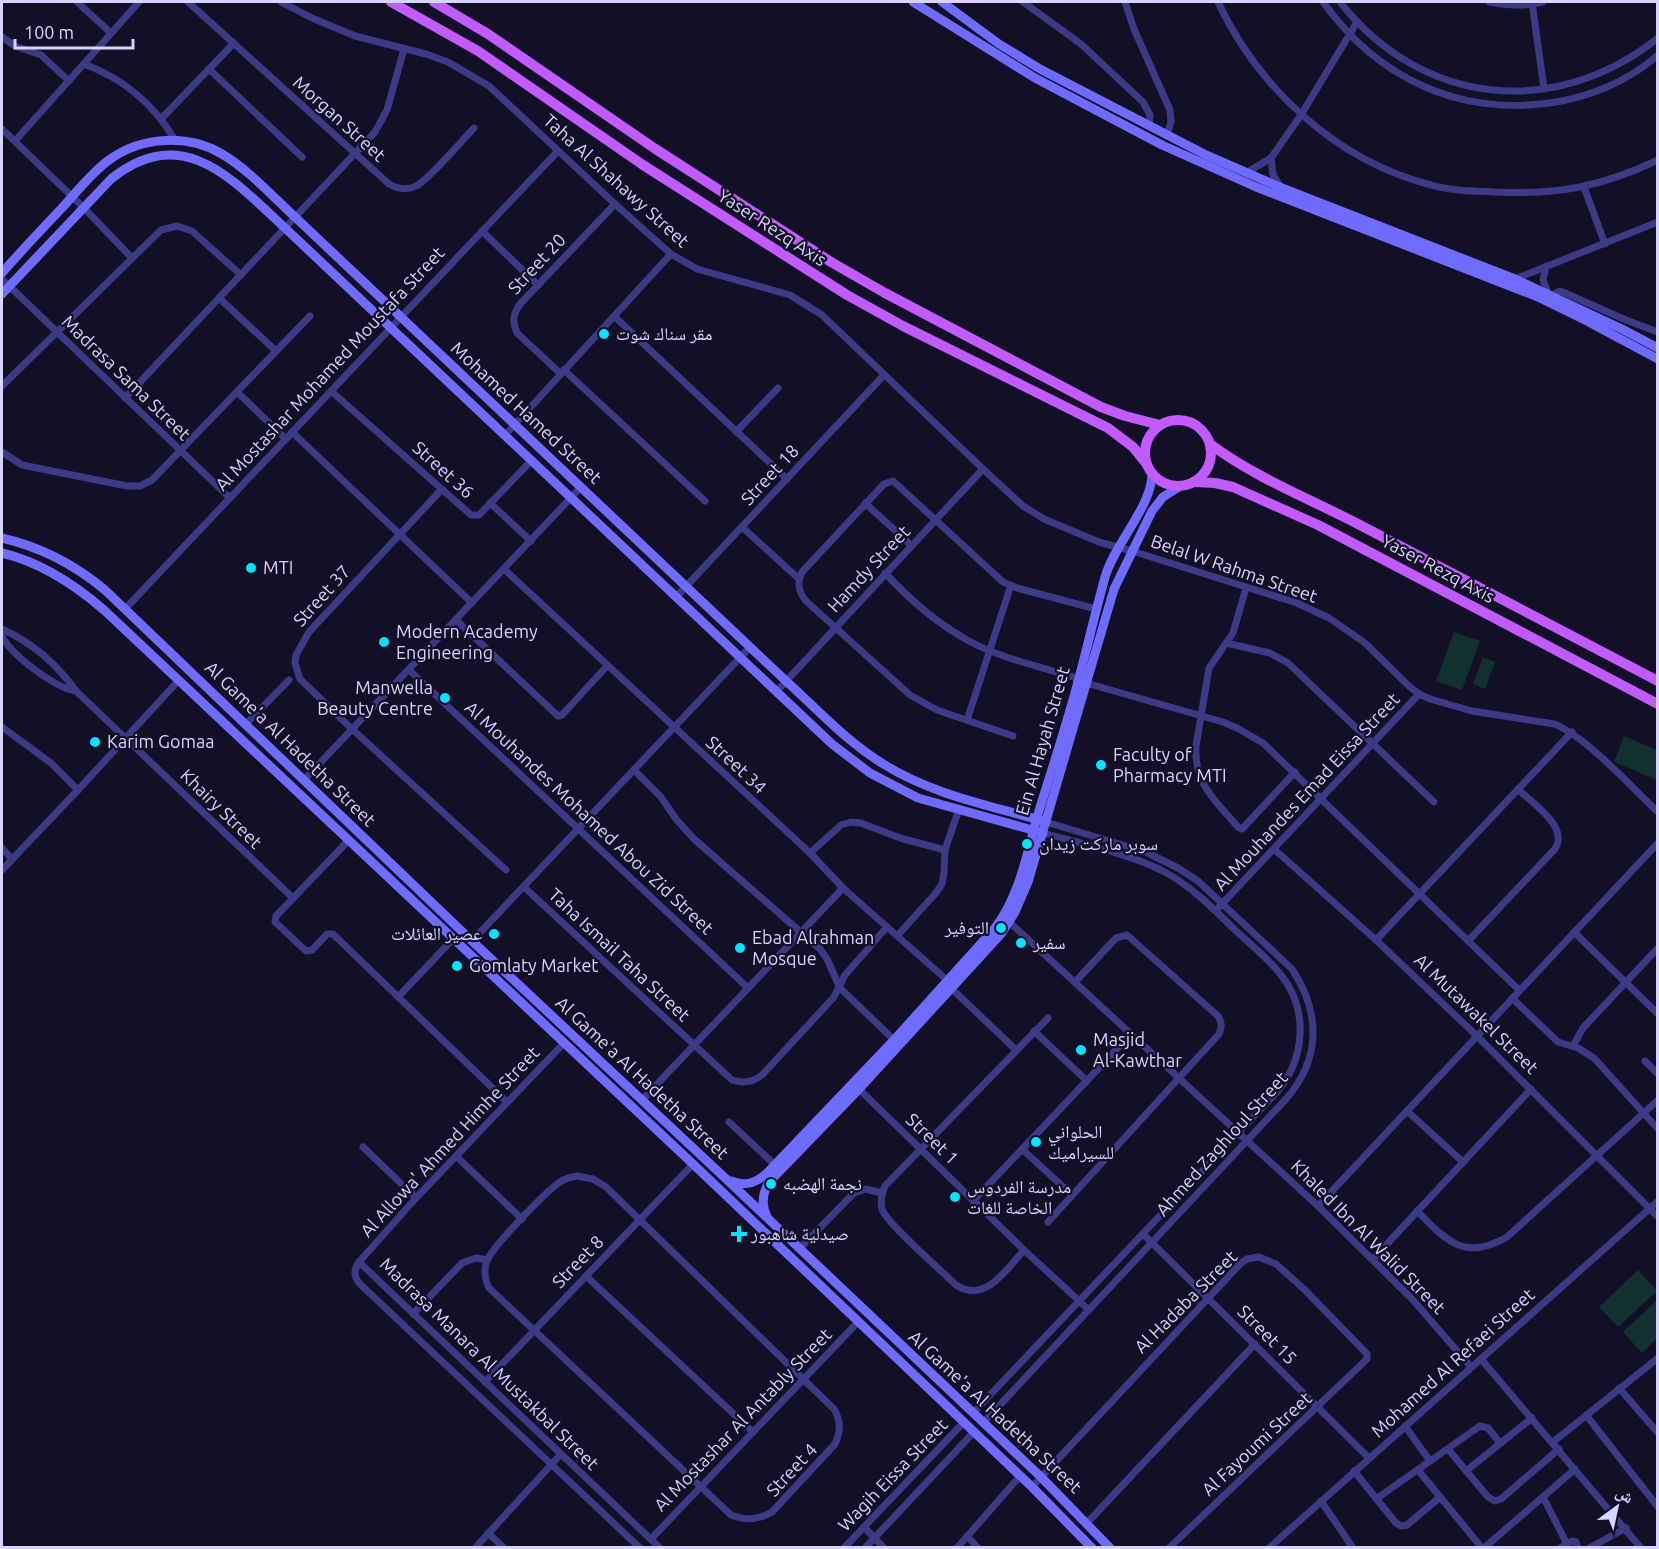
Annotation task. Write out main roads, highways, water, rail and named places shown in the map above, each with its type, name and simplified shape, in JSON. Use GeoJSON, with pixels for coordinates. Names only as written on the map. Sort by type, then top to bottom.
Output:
{"type":"FeatureCollection","features":[{"type":"Feature","properties":{"kind":"main road","name":"Yaser Rezq Axis"},"geometry":{"type":"LineString","coordinates":[[391,2],[477,51],[643,165],[820,279],[903,326],[1108,428],[1126,440],[1146,463]]}},
{"type":"Feature","properties":{"kind":"main road","name":"Yaser Rezq Axis"},"geometry":{"type":"LineString","coordinates":[[434,2],[488,34],[654,148],[858,278],[1101,407],[1160,425]]}},
{"type":"Feature","properties":{"kind":"main road"},"geometry":{"type":"LineString","coordinates":[[1178,420],[1190,422],[1201,428],[1210,444],[1212,456],[1209,468],[1196,482],[1179,487],[1161,482],[1152,474],[1146,463],[1145,450],[1148,438],[1160,425],[1178,420]]}},
{"type":"Feature","properties":{"kind":"main road","name":"Yaser Rezq Axis"},"geometry":{"type":"LineString","coordinates":[[1210,444],[1259,476],[1351,520],[1658,681]]}},
{"type":"Feature","properties":{"kind":"main road","name":"Yaser Rezq Axis"},"geometry":{"type":"LineString","coordinates":[[1196,482],[1233,487],[1318,525],[1658,704]]}},
{"type":"Feature","properties":{"kind":"place","name":"مقر سناك شوت"},"geometry":{"type":"Point","coordinates":[604,334]}},
{"type":"Feature","properties":{"kind":"place","name":"MTI"},"geometry":{"type":"Point","coordinates":[251,568]}},
{"type":"Feature","properties":{"kind":"place","name":"Modern Academy Engineering"},"geometry":{"type":"Point","coordinates":[384,642]}},
{"type":"Feature","properties":{"kind":"place","name":"Manwella Beauty Centre"},"geometry":{"type":"Point","coordinates":[445,698]}},
{"type":"Feature","properties":{"kind":"place","name":"Karim Gomaa"},"geometry":{"type":"Point","coordinates":[95,742]}},
{"type":"Feature","properties":{"kind":"place","name":"Faculty of Pharmacy MTI"},"geometry":{"type":"Point","coordinates":[1101,765]}},
{"type":"Feature","properties":{"kind":"place","name":"سوبر ماركت زيدان"},"geometry":{"type":"Point","coordinates":[1027,844]}},
{"type":"Feature","properties":{"kind":"place","name":"التوفير"},"geometry":{"type":"Point","coordinates":[1001,928]}},
{"type":"Feature","properties":{"kind":"place","name":"عصير العائلات"},"geometry":{"type":"Point","coordinates":[494,934]}},
{"type":"Feature","properties":{"kind":"place","name":"سفير"},"geometry":{"type":"Point","coordinates":[1021,943]}},
{"type":"Feature","properties":{"kind":"place","name":"Ebad Alrahman Mosque"},"geometry":{"type":"Point","coordinates":[740,948]}},
{"type":"Feature","properties":{"kind":"place","name":"Gomlaty Market"},"geometry":{"type":"Point","coordinates":[457,966]}},
{"type":"Feature","properties":{"kind":"place","name":"Masjid Al-Kawthar"},"geometry":{"type":"Point","coordinates":[1081,1050]}},
{"type":"Feature","properties":{"kind":"place","name":"الحلواني للسيراميك"},"geometry":{"type":"Point","coordinates":[1036,1142]}},
{"type":"Feature","properties":{"kind":"place","name":"نجمة الهضبه"},"geometry":{"type":"Point","coordinates":[771,1184]}},
{"type":"Feature","properties":{"kind":"place","name":"مدرسة الفردوس الخاصة للغات"},"geometry":{"type":"Point","coordinates":[955,1197]}},
{"type":"Feature","properties":{"kind":"place","name":"صيدلية شاهبور"},"geometry":{"type":"Point","coordinates":[739,1234]}}]}
